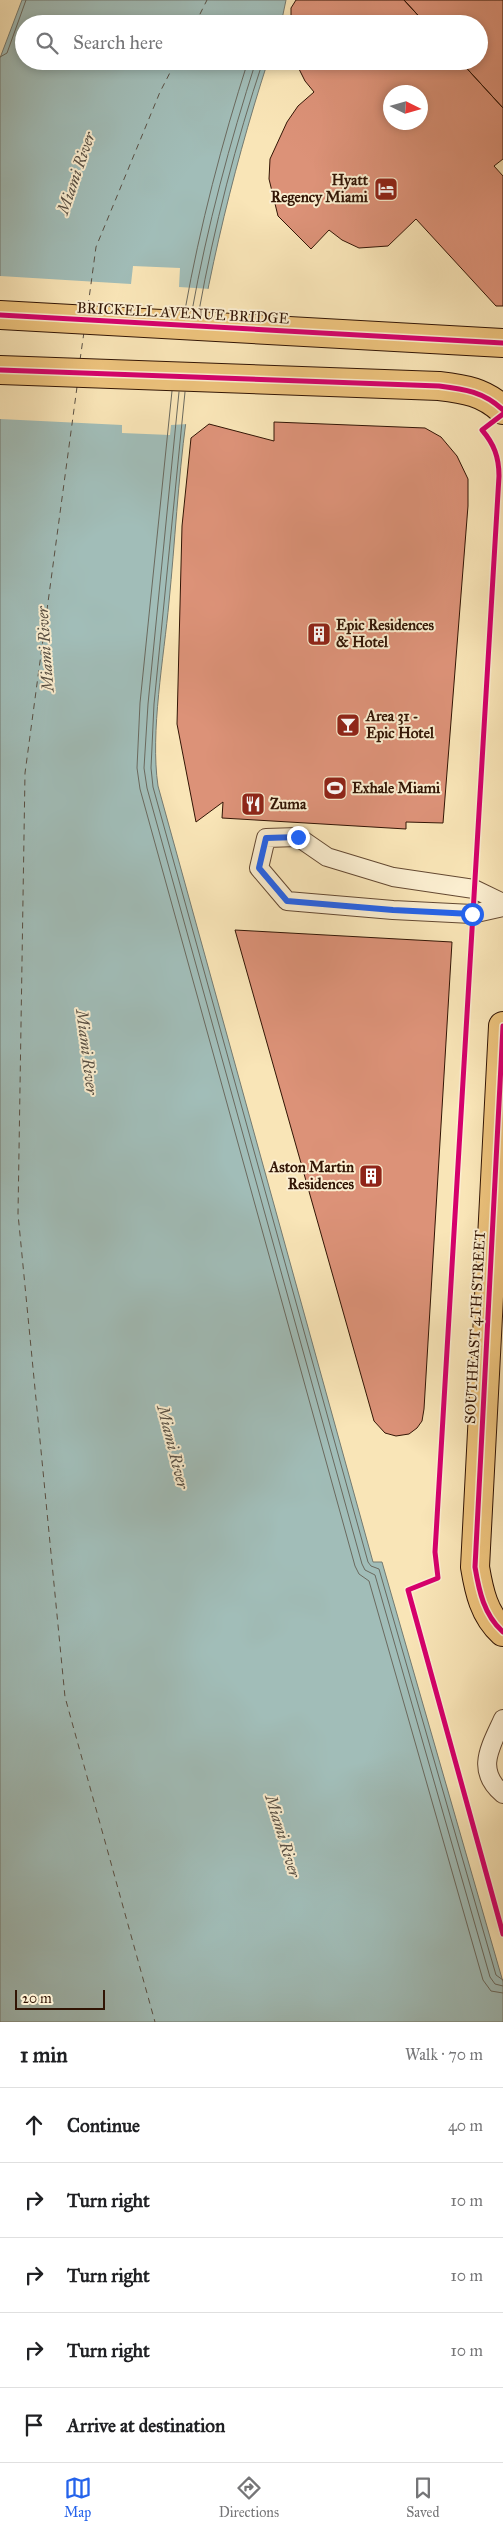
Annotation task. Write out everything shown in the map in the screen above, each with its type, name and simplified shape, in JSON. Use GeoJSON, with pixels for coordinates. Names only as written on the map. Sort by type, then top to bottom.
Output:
{"type":"FeatureCollection","features":[{"type":"Feature","properties":{"kind":"main road","name":"BRICKELL AVENUE BRIDGE"},"geometry":{"type":"LineString","coordinates":[[0,315],[503,343]]}},
{"type":"Feature","properties":{"kind":"main road"},"geometry":{"type":"LineString","coordinates":[[0,370],[150,377],[363,382],[439,386],[472,390],[493,401],[503,410]]}},
{"type":"Feature","properties":{"kind":"main road","name":"SOUTHEAST 4TH STREET"},"geometry":{"type":"LineString","coordinates":[[499,1629],[486,1610],[474,1567],[503,1026]]}},
{"type":"Feature","properties":{"kind":"lane"},"geometry":{"type":"LineString","coordinates":[[503,903],[474,889],[394,877],[327,856],[298,837],[266,838],[259,868],[287,901],[393,910],[472,914],[503,907]]}},
{"type":"Feature","properties":{"kind":"lane"},"geometry":{"type":"LineString","coordinates":[[503,1719],[488,1756],[486,1769],[490,1782],[503,1794]]}},
{"type":"Feature","properties":{"kind":"water"},"geometry":{"type":"Polygon","coordinates":[[[22,0],[286,0],[283,15],[16,15],[22,0]]]}},
{"type":"Feature","properties":{"kind":"water","name":"Miami River"},"geometry":{"type":"Polygon","coordinates":[[[15,18],[15,70],[265,70],[241,149],[219,239],[200,330],[186,421],[157,719],[156,765],[158,786],[373,1562],[382,1562],[503,1982],[503,2022],[0,2022],[0,58],[15,18]]]}},
{"type":"Feature","properties":{"kind":"pier"},"geometry":{"type":"Polygon","coordinates":[[[133,266],[180,268],[179,287],[211,289],[188,424],[171,425],[170,435],[122,433],[122,425],[0,419],[0,276],[131,284],[133,266]]]}},
{"type":"Feature","properties":{"kind":"building"},"geometry":{"type":"Polygon","coordinates":[[[296,0],[404,0],[418,15],[291,15],[291,8],[296,0]]]}},
{"type":"Feature","properties":{"kind":"building"},"geometry":{"type":"Polygon","coordinates":[[[404,0],[503,0],[503,108],[468,70],[488,70],[488,15],[418,15],[404,0]]]}},
{"type":"Feature","properties":{"kind":"building","name":"Hyatt Regency Miami"},"geometry":{"type":"Polygon","coordinates":[[[300,70],[468,70],[503,108],[503,159],[494,166],[503,176],[503,306],[496,306],[416,219],[388,246],[359,248],[342,240],[329,230],[311,249],[278,216],[269,179],[270,159],[287,122],[298,106],[314,92],[300,70]]]}},
{"type":"Feature","properties":{"kind":"building","name":"Epic Residences & Hotel"},"geometry":{"type":"Polygon","coordinates":[[[274,422],[425,428],[441,437],[457,456],[468,479],[468,506],[443,823],[406,822],[406,829],[222,818],[223,802],[196,822],[177,724],[182,526],[191,438],[209,424],[274,441],[274,422]]]}},
{"type":"Feature","properties":{"kind":"building","name":"Aston Martin Residences"},"geometry":{"type":"Polygon","coordinates":[[[235,930],[452,942],[424,1409],[422,1421],[409,1434],[396,1436],[385,1433],[374,1421],[235,930]]]}},
{"type":"Feature","properties":{"kind":"ferry route"},"geometry":{"type":"LineString","coordinates":[[200,15],[207,0]]}},
{"type":"Feature","properties":{"kind":"ferry route"},"geometry":{"type":"LineString","coordinates":[[88,306],[96,247],[160,92],[171,70]]}},
{"type":"Feature","properties":{"kind":"ferry route"},"geometry":{"type":"LineString","coordinates":[[80,360],[84,332]]}},
{"type":"Feature","properties":{"kind":"ferry route"},"geometry":{"type":"LineString","coordinates":[[77,387],[25,773],[18,1214],[65,1697],[155,2022]]}},
{"type":"Feature","properties":{"kind":"cycle path"},"geometry":{"type":"LineString","coordinates":[[0,315],[503,343]]}},
{"type":"Feature","properties":{"kind":"cycle path"},"geometry":{"type":"LineString","coordinates":[[0,370],[439,386],[474,392],[489,399],[503,410]]}},
{"type":"Feature","properties":{"kind":"cycle path"},"geometry":{"type":"LineString","coordinates":[[503,414],[482,430],[490,440],[495,451],[499,476],[435,1552],[438,1578],[408,1590],[503,1934]]}},
{"type":"Feature","properties":{"kind":"cycle path"},"geometry":{"type":"LineString","coordinates":[[503,1026],[475,1567],[483,1602],[491,1618],[503,1632]]}},
{"type":"Feature","properties":{"kind":"place","name":"Hyatt Regency Miami"},"geometry":{"type":"Point","coordinates":[386,189]}},
{"type":"Feature","properties":{"kind":"place","name":"Epic Residences & Hotel"},"geometry":{"type":"Point","coordinates":[319,634]}},
{"type":"Feature","properties":{"kind":"place","name":"Area 31 - Epic Hotel"},"geometry":{"type":"Point","coordinates":[348,725]}},
{"type":"Feature","properties":{"kind":"place","name":"Exhale Miami"},"geometry":{"type":"Point","coordinates":[335,788]}},
{"type":"Feature","properties":{"kind":"place","name":"Zuma"},"geometry":{"type":"Point","coordinates":[253,804]}},
{"type":"Feature","properties":{"kind":"place","name":"Aston Martin Residences"},"geometry":{"type":"Point","coordinates":[371,1176]}},
{"type":"Feature","properties":{"kind":"route"},"geometry":{"type":"LineString","coordinates":[[298,837],[266,838],[259,868],[287,901],[393,910],[472,914]]}}]}
